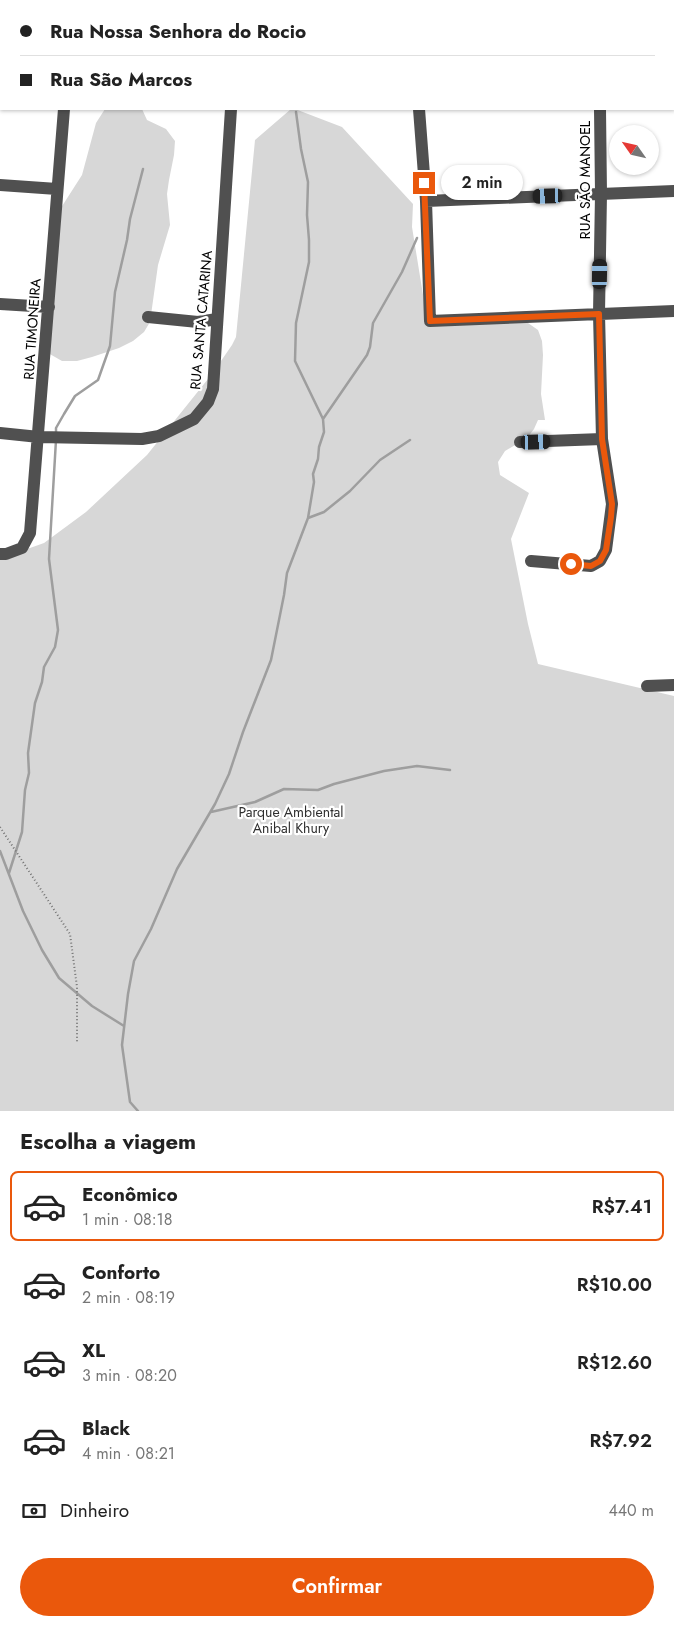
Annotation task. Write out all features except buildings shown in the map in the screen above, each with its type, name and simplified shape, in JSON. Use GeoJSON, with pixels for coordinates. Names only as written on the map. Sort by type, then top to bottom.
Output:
{"type":"FeatureCollection","features":[{"type":"Feature","properties":{"kind":"street","name":"RUA TIMONEIRA"},"geometry":{"type":"LineString","coordinates":[[0,554],[6,554],[22,548],[30,533],[49,307],[56,189],[64,110]]}},
{"type":"Feature","properties":{"kind":"street","name":"RUA SANTA CATARINA"},"geometry":{"type":"LineString","coordinates":[[0,433],[39,437],[142,439],[159,436],[194,419],[208,402],[213,389],[231,110]]}},
{"type":"Feature","properties":{"kind":"street"},"geometry":{"type":"LineString","coordinates":[[419,110],[426,201],[430,321],[674,311]]}},
{"type":"Feature","properties":{"kind":"street","name":"RUA SÃO MANOEL"},"geometry":{"type":"LineString","coordinates":[[531,561],[591,566],[600,561],[606,550],[612,504],[602,439],[599,314],[600,110]]}},
{"type":"Feature","properties":{"kind":"street"},"geometry":{"type":"LineString","coordinates":[[0,185],[56,189]]}},
{"type":"Feature","properties":{"kind":"street"},"geometry":{"type":"LineString","coordinates":[[426,201],[674,191]]}},
{"type":"Feature","properties":{"kind":"street"},"geometry":{"type":"LineString","coordinates":[[0,304],[49,307]]}},
{"type":"Feature","properties":{"kind":"street"},"geometry":{"type":"LineString","coordinates":[[148,317],[198,322],[217,319]]}},
{"type":"Feature","properties":{"kind":"street"},"geometry":{"type":"LineString","coordinates":[[520,442],[602,439]]}},
{"type":"Feature","properties":{"kind":"street"},"geometry":{"type":"LineString","coordinates":[[646,686],[674,685]]}},
{"type":"Feature","properties":{"kind":"path"},"geometry":{"type":"LineString","coordinates":[[0,827],[70,934],[77,987],[78,1042]]}},
{"type":"Feature","properties":{"kind":"green space"},"geometry":{"type":"Polygon","coordinates":[[[104,110],[142,110],[147,120],[166,129],[175,141],[167,194],[170,225],[158,265],[150,322],[144,332],[133,341],[119,348],[77,361],[62,361],[48,353],[57,214],[82,175],[96,123],[104,110]]]}},
{"type":"Feature","properties":{"kind":"green space","name":"Parque Ambiental Anibal Khury"},"geometry":{"type":"Polygon","coordinates":[[[290,110],[298,110],[342,127],[413,204],[412,227],[424,301],[437,319],[528,323],[538,330],[542,341],[541,394],[545,420],[538,420],[527,438],[505,451],[498,462],[500,475],[529,493],[511,539],[538,664],[674,696],[674,1111],[0,1111],[0,555],[44,543],[86,512],[147,455],[212,374],[232,345],[236,337],[255,140],[290,110]]]}},
{"type":"Feature","properties":{"kind":"waterway"},"geometry":{"type":"LineString","coordinates":[[138,1111],[130,1102],[122,1045],[134,961],[151,929],[177,869],[215,804],[229,774],[271,660],[287,573],[308,518],[314,482],[313,474],[324,432],[323,419],[295,361],[296,323],[309,262],[308,182],[296,112]]}},
{"type":"Feature","properties":{"kind":"waterway"},"geometry":{"type":"LineString","coordinates":[[56,432],[56,428],[75,396],[98,380],[110,346],[115,292],[130,219],[143,169]]}},
{"type":"Feature","properties":{"kind":"waterway"},"geometry":{"type":"LineString","coordinates":[[323,419],[367,355],[373,323],[402,272],[417,238]]}},
{"type":"Feature","properties":{"kind":"waterway"},"geometry":{"type":"LineString","coordinates":[[9,873],[22,832],[25,790],[29,773],[28,753],[35,703],[42,682],[44,667],[55,647],[58,630],[49,559],[56,440]]}},
{"type":"Feature","properties":{"kind":"waterway"},"geometry":{"type":"LineString","coordinates":[[308,518],[324,512],[350,491],[380,460],[410,440]]}},
{"type":"Feature","properties":{"kind":"waterway"},"geometry":{"type":"LineString","coordinates":[[211,812],[255,802],[284,789],[318,790],[384,771],[417,766],[450,770]]}},
{"type":"Feature","properties":{"kind":"waterway"},"geometry":{"type":"LineString","coordinates":[[0,851],[23,911],[42,950],[59,978],[92,1006],[124,1026]]}},
{"type":"Feature","properties":{"kind":"route"},"geometry":{"type":"LineString","coordinates":[[424,183],[430,321],[599,314],[602,439],[612,504],[611,517],[606,550],[600,561],[591,566],[571,564]]}}]}
